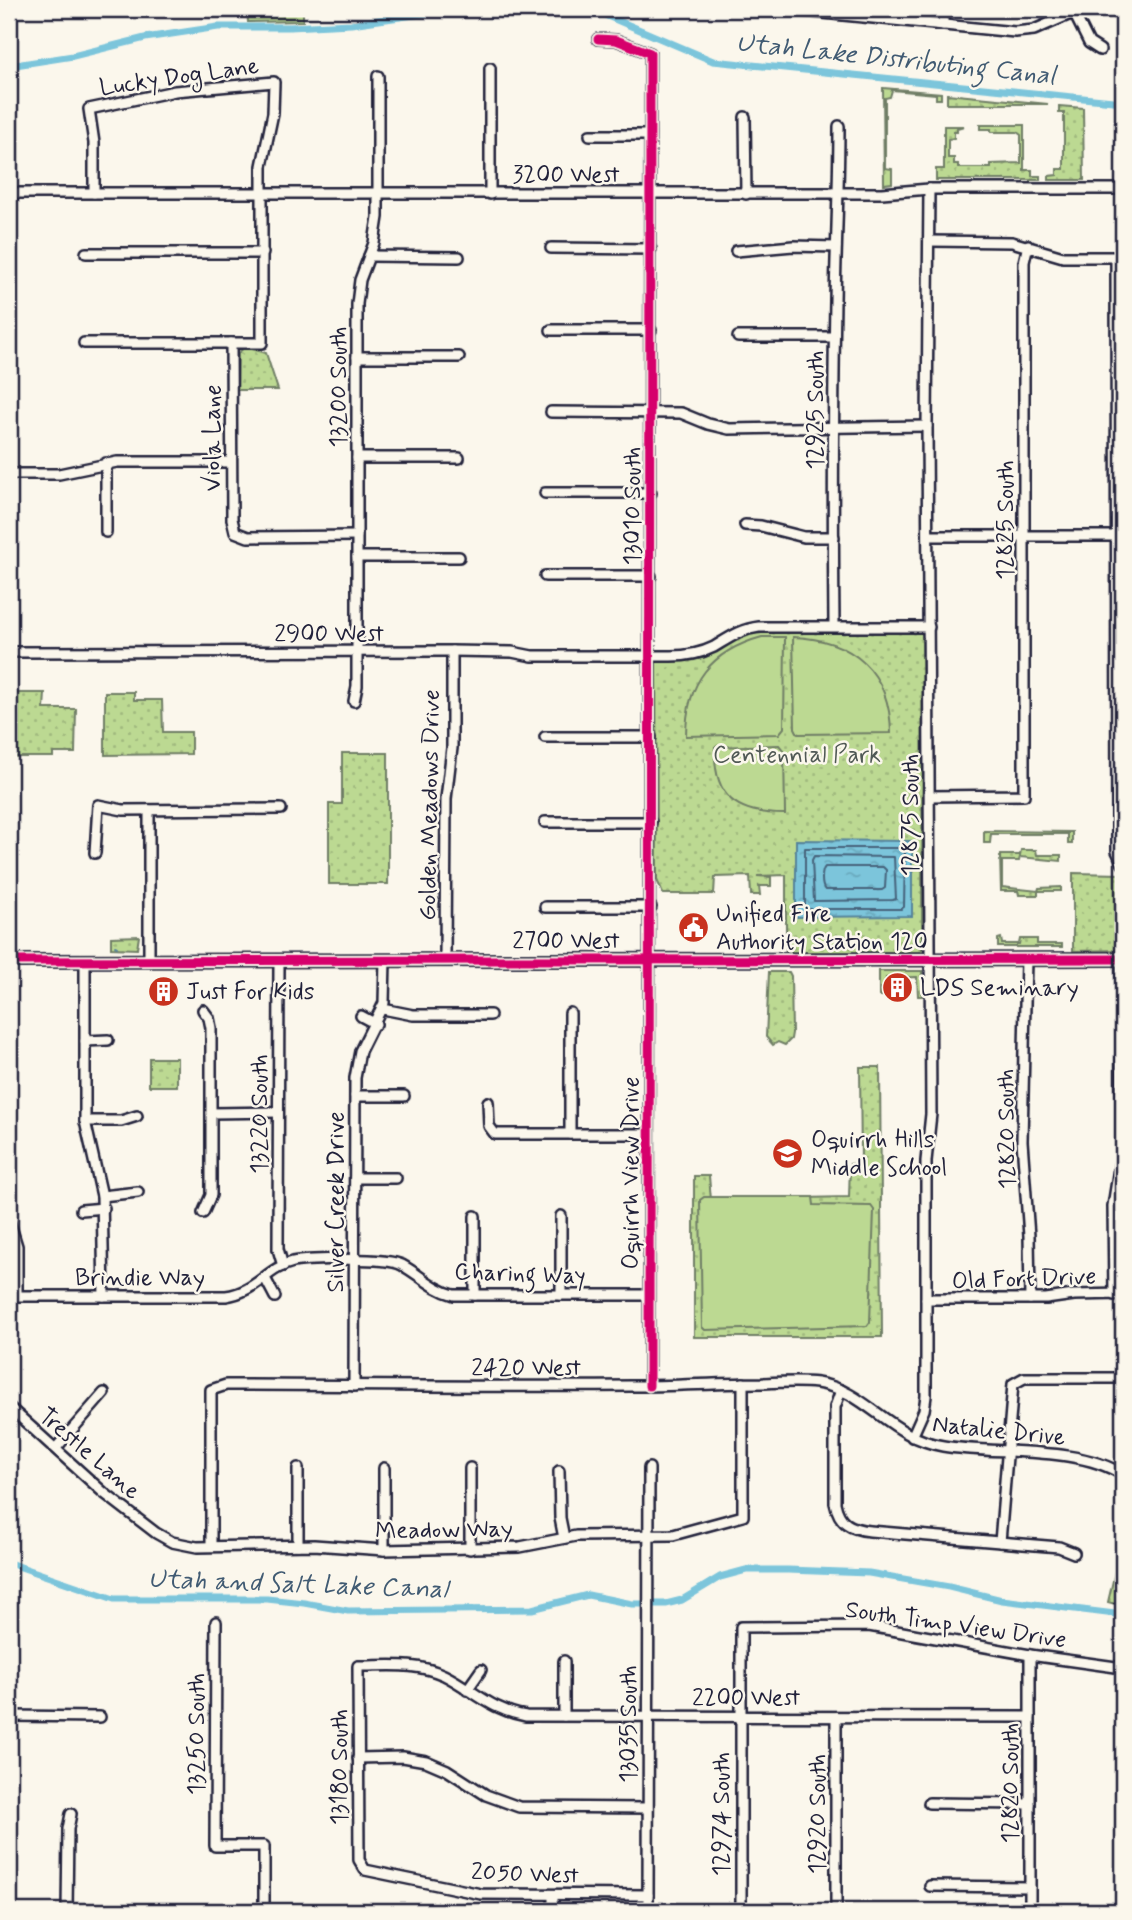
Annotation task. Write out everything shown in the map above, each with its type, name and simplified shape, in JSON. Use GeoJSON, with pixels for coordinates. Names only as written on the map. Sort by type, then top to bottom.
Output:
{"type":"FeatureCollection","features":[{"type":"Feature","properties":{"kind":"main road","name":"2700 West"},"geometry":{"type":"LineString","coordinates":[[9,961],[1123,958]]}},
{"type":"Feature","properties":{"kind":"street"},"geometry":{"type":"LineString","coordinates":[[782,9],[1015,33],[1034,30],[1076,10],[1089,43],[1100,50]]}},
{"type":"Feature","properties":{"kind":"street"},"geometry":{"type":"LineString","coordinates":[[943,9],[943,25]]}},
{"type":"Feature","properties":{"kind":"street","name":"13010 South"},"geometry":{"type":"LineString","coordinates":[[598,39],[616,40],[650,53],[652,330],[649,959]]}},
{"type":"Feature","properties":{"kind":"street"},"geometry":{"type":"LineString","coordinates":[[490,68],[490,194]]}},
{"type":"Feature","properties":{"kind":"street","name":"13200 South"},"geometry":{"type":"LineString","coordinates":[[354,701],[357,686],[358,293],[377,230],[378,76]]}},
{"type":"Feature","properties":{"kind":"street","name":"Lucky Dog Lane"},"geometry":{"type":"LineString","coordinates":[[94,193],[94,143],[89,108],[175,91],[274,82],[273,113],[264,154],[263,193]]}},
{"type":"Feature","properties":{"kind":"street"},"geometry":{"type":"LineString","coordinates":[[745,117],[746,194]]}},
{"type":"Feature","properties":{"kind":"street","name":"12925 South"},"geometry":{"type":"LineString","coordinates":[[834,626],[834,337],[839,126]]}},
{"type":"Feature","properties":{"kind":"street"},"geometry":{"type":"LineString","coordinates":[[590,135],[650,135]]}},
{"type":"Feature","properties":{"kind":"street","name":"3200 West"},"geometry":{"type":"LineString","coordinates":[[9,193],[746,194],[882,193],[929,189],[1123,189]]}},
{"type":"Feature","properties":{"kind":"street","name":"12875 South"},"geometry":{"type":"LineString","coordinates":[[912,1437],[924,1410],[926,1396],[926,1153],[931,1114],[929,189]]}},
{"type":"Feature","properties":{"kind":"street"},"geometry":{"type":"LineString","coordinates":[[84,343],[262,343],[263,193]]}},
{"type":"Feature","properties":{"kind":"street"},"geometry":{"type":"LineString","coordinates":[[930,241],[1012,242],[1063,257],[1120,257],[1120,778],[1117,851],[1123,864]]}},
{"type":"Feature","properties":{"kind":"street","name":"12825 South"},"geometry":{"type":"LineString","coordinates":[[930,796],[1024,795],[1024,262],[1028,245]]}},
{"type":"Feature","properties":{"kind":"street"},"geometry":{"type":"LineString","coordinates":[[736,251],[793,246],[836,247]]}},
{"type":"Feature","properties":{"kind":"street"},"geometry":{"type":"LineString","coordinates":[[551,248],[651,249]]}},
{"type":"Feature","properties":{"kind":"street"},"geometry":{"type":"LineString","coordinates":[[86,253],[262,253]]}},
{"type":"Feature","properties":{"kind":"street"},"geometry":{"type":"LineString","coordinates":[[369,256],[459,257]]}},
{"type":"Feature","properties":{"kind":"street"},"geometry":{"type":"LineString","coordinates":[[551,330],[652,330]]}},
{"type":"Feature","properties":{"kind":"street"},"geometry":{"type":"LineString","coordinates":[[738,337],[834,337]]}},
{"type":"Feature","properties":{"kind":"street","name":"Viola Lane"},"geometry":{"type":"LineString","coordinates":[[232,343],[231,462],[232,519],[235,532],[248,537],[357,536]]}},
{"type":"Feature","properties":{"kind":"street"},"geometry":{"type":"LineString","coordinates":[[357,357],[459,357]]}},
{"type":"Feature","properties":{"kind":"street"},"geometry":{"type":"LineString","coordinates":[[551,412],[681,413],[729,429],[928,426]]}},
{"type":"Feature","properties":{"kind":"street"},"geometry":{"type":"LineString","coordinates":[[357,458],[459,458]]}},
{"type":"Feature","properties":{"kind":"street"},"geometry":{"type":"LineString","coordinates":[[9,474],[59,474],[106,463],[231,462]]}},
{"type":"Feature","properties":{"kind":"street"},"geometry":{"type":"LineString","coordinates":[[106,463],[106,532]]}},
{"type":"Feature","properties":{"kind":"street"},"geometry":{"type":"LineString","coordinates":[[545,493],[651,493]]}},
{"type":"Feature","properties":{"kind":"street"},"geometry":{"type":"LineString","coordinates":[[745,525],[761,526],[804,537],[834,537]]}},
{"type":"Feature","properties":{"kind":"street"},"geometry":{"type":"LineString","coordinates":[[930,536],[1120,536]]}},
{"type":"Feature","properties":{"kind":"street"},"geometry":{"type":"LineString","coordinates":[[357,556],[459,557]]}},
{"type":"Feature","properties":{"kind":"street"},"geometry":{"type":"LineString","coordinates":[[545,576],[651,576]]}},
{"type":"Feature","properties":{"kind":"street","name":"2900 West"},"geometry":{"type":"LineString","coordinates":[[9,652],[452,651],[512,652],[532,656],[688,656],[713,648],[745,629],[929,627]]}},
{"type":"Feature","properties":{"kind":"street","name":"Golden Meadows Drive"},"geometry":{"type":"LineString","coordinates":[[445,960],[446,799],[452,748],[452,651]]}},
{"type":"Feature","properties":{"kind":"street"},"geometry":{"type":"LineString","coordinates":[[545,737],[651,737]]}},
{"type":"Feature","properties":{"kind":"street"},"geometry":{"type":"LineString","coordinates":[[95,853],[98,805],[123,810],[281,809]]}},
{"type":"Feature","properties":{"kind":"street"},"geometry":{"type":"LineString","coordinates":[[149,810],[149,961]]}},
{"type":"Feature","properties":{"kind":"street"},"geometry":{"type":"LineString","coordinates":[[545,822],[651,822]]}},
{"type":"Feature","properties":{"kind":"street"},"geometry":{"type":"LineString","coordinates":[[545,906],[651,906]]}},
{"type":"Feature","properties":{"kind":"street"},"geometry":{"type":"LineString","coordinates":[[1119,1294],[1114,1196],[1122,1149],[1123,958]]}},
{"type":"Feature","properties":{"kind":"street","name":"Oquirrh View Drive"},"geometry":{"type":"LineString","coordinates":[[649,959],[649,1386]]}},
{"type":"Feature","properties":{"kind":"street","name":"12820 South"},"geometry":{"type":"LineString","coordinates":[[1026,959],[1022,1141],[1029,1236],[1030,1299]]}},
{"type":"Feature","properties":{"kind":"street","name":"Silver Creek Drive"},"geometry":{"type":"LineString","coordinates":[[354,1385],[355,1096],[358,1058],[383,1009],[385,960]]}},
{"type":"Feature","properties":{"kind":"street"},"geometry":{"type":"LineString","coordinates":[[85,961],[85,1121],[104,1208],[104,1296]]}},
{"type":"Feature","properties":{"kind":"street","name":"13220 South"},"geometry":{"type":"LineString","coordinates":[[279,961],[278,1249],[283,1266]]}},
{"type":"Feature","properties":{"kind":"street"},"geometry":{"type":"LineString","coordinates":[[383,1009],[413,1015],[490,1015]]}},
{"type":"Feature","properties":{"kind":"street"},"geometry":{"type":"LineString","coordinates":[[203,1010],[209,1018],[211,1028],[211,1195],[209,1205],[203,1213]]}},
{"type":"Feature","properties":{"kind":"street"},"geometry":{"type":"LineString","coordinates":[[570,1013],[570,1134]]}},
{"type":"Feature","properties":{"kind":"street"},"geometry":{"type":"LineString","coordinates":[[361,1016],[376,1024]]}},
{"type":"Feature","properties":{"kind":"street"},"geometry":{"type":"LineString","coordinates":[[85,1041],[108,1040]]}},
{"type":"Feature","properties":{"kind":"street"},"geometry":{"type":"LineString","coordinates":[[355,1096],[404,1096]]}},
{"type":"Feature","properties":{"kind":"street"},"geometry":{"type":"LineString","coordinates":[[488,1102],[489,1126],[491,1131],[500,1134],[649,1134]]}},
{"type":"Feature","properties":{"kind":"street"},"geometry":{"type":"LineString","coordinates":[[211,1113],[278,1112]]}},
{"type":"Feature","properties":{"kind":"street"},"geometry":{"type":"LineString","coordinates":[[85,1121],[121,1121],[137,1116]]}},
{"type":"Feature","properties":{"kind":"street"},"geometry":{"type":"LineString","coordinates":[[355,1178],[396,1178]]}},
{"type":"Feature","properties":{"kind":"street"},"geometry":{"type":"LineString","coordinates":[[102,1196],[138,1192]]}},
{"type":"Feature","properties":{"kind":"street"},"geometry":{"type":"LineString","coordinates":[[82,1210],[104,1208]]}},
{"type":"Feature","properties":{"kind":"street"},"geometry":{"type":"LineString","coordinates":[[475,1216],[475,1295]]}},
{"type":"Feature","properties":{"kind":"street"},"geometry":{"type":"LineString","coordinates":[[561,1216],[561,1295]]}},
{"type":"Feature","properties":{"kind":"street"},"geometry":{"type":"LineString","coordinates":[[9,1220],[17,1246],[13,1296]]}},
{"type":"Feature","properties":{"kind":"street","name":"Brindie Way"},"geometry":{"type":"LineString","coordinates":[[13,1296],[226,1296],[248,1290],[283,1266],[301,1261],[355,1261]]}},
{"type":"Feature","properties":{"kind":"street","name":"Charing Way"},"geometry":{"type":"LineString","coordinates":[[355,1261],[397,1263],[442,1291],[454,1294],[649,1295]]}},
{"type":"Feature","properties":{"kind":"street"},"geometry":{"type":"LineString","coordinates":[[265,1278],[275,1297]]}},
{"type":"Feature","properties":{"kind":"street","name":"Old Fort Drive"},"geometry":{"type":"LineString","coordinates":[[926,1299],[1030,1299],[1074,1294],[1119,1294]]}},
{"type":"Feature","properties":{"kind":"street"},"geometry":{"type":"LineString","coordinates":[[1000,1542],[1013,1384],[1024,1378],[1123,1378]]}},
{"type":"Feature","properties":{"kind":"street","name":"2420 West"},"geometry":{"type":"LineString","coordinates":[[211,1546],[211,1390],[226,1385],[649,1386],[811,1382],[841,1390]]}},
{"type":"Feature","properties":{"kind":"street","name":"Meadow Way"},"geometry":{"type":"LineString","coordinates":[[147,1527],[180,1545],[298,1545],[384,1550],[531,1546],[564,1538],[678,1534],[743,1516],[743,1383]]}},
{"type":"Feature","properties":{"kind":"street"},"geometry":{"type":"LineString","coordinates":[[841,1390],[835,1407],[835,1503],[840,1517],[848,1526],[858,1530],[1059,1547],[1074,1553]]}},
{"type":"Feature","properties":{"kind":"street","name":"Natalie Drive"},"geometry":{"type":"LineString","coordinates":[[841,1390],[895,1428],[912,1437],[945,1447],[1090,1460],[1123,1475]]}},
{"type":"Feature","properties":{"kind":"street"},"geometry":{"type":"LineString","coordinates":[[56,1448],[104,1393]]}},
{"type":"Feature","properties":{"kind":"street","name":"Trestle Lane"},"geometry":{"type":"LineString","coordinates":[[9,1407],[104,1493],[147,1527]]}},
{"type":"Feature","properties":{"kind":"street"},"geometry":{"type":"LineString","coordinates":[[298,1468],[298,1545]]}},
{"type":"Feature","properties":{"kind":"street"},"geometry":{"type":"LineString","coordinates":[[384,1468],[384,1550]]}},
{"type":"Feature","properties":{"kind":"street"},"geometry":{"type":"LineString","coordinates":[[470,1468],[470,1549]]}},
{"type":"Feature","properties":{"kind":"street","name":"13035 South"},"geometry":{"type":"LineString","coordinates":[[648,1911],[649,1468]]}},
{"type":"Feature","properties":{"kind":"street"},"geometry":{"type":"LineString","coordinates":[[559,1471],[559,1518],[564,1538]]}},
{"type":"Feature","properties":{"kind":"street","name":"13250 South"},"geometry":{"type":"LineString","coordinates":[[216,1622],[215,1846],[264,1846],[264,1911]]}},
{"type":"Feature","properties":{"kind":"street","name":"South Timp View Drive"},"geometry":{"type":"LineString","coordinates":[[741,1626],[869,1626],[1030,1655],[1123,1668]]}},
{"type":"Feature","properties":{"kind":"street","name":"12974 South"},"geometry":{"type":"LineString","coordinates":[[741,1626],[741,1911]]}},
{"type":"Feature","properties":{"kind":"street","name":"12820 South"},"geometry":{"type":"LineString","coordinates":[[1030,1655],[1030,1911]]}},
{"type":"Feature","properties":{"kind":"street"},"geometry":{"type":"LineString","coordinates":[[564,1661],[564,1716]]}},
{"type":"Feature","properties":{"kind":"street","name":"2200 West"},"geometry":{"type":"LineString","coordinates":[[358,1666],[418,1667],[444,1675],[493,1707],[526,1716],[1030,1717]]}},
{"type":"Feature","properties":{"kind":"street","name":"13180 South"},"geometry":{"type":"LineString","coordinates":[[358,1666],[359,1860],[362,1868]]}},
{"type":"Feature","properties":{"kind":"street"},"geometry":{"type":"LineString","coordinates":[[467,1690],[481,1670]]}},
{"type":"Feature","properties":{"kind":"street"},"geometry":{"type":"LineString","coordinates":[[9,1716],[100,1717]]}},
{"type":"Feature","properties":{"kind":"street","name":"12920 South"},"geometry":{"type":"LineString","coordinates":[[836,1717],[836,1911]]}},
{"type":"Feature","properties":{"kind":"street"},"geometry":{"type":"LineString","coordinates":[[358,1758],[426,1761],[447,1769],[486,1795],[519,1807],[648,1808]]}},
{"type":"Feature","properties":{"kind":"street"},"geometry":{"type":"LineString","coordinates":[[929,1803],[1030,1804]]}},
{"type":"Feature","properties":{"kind":"street"},"geometry":{"type":"LineString","coordinates":[[67,1911],[68,1829],[71,1814]]}},
{"type":"Feature","properties":{"kind":"street","name":"2050 West"},"geometry":{"type":"LineString","coordinates":[[362,1868],[369,1872],[481,1895],[648,1895]]}},
{"type":"Feature","properties":{"kind":"street"},"geometry":{"type":"LineString","coordinates":[[930,1886],[1030,1886]]}},
{"type":"Feature","properties":{"kind":"street"},"geometry":{"type":"LineString","coordinates":[[553,1895],[553,1911]]}},
{"type":"Feature","properties":{"kind":"green space"},"geometry":{"type":"Polygon","coordinates":[[[247,9],[303,9],[303,21],[248,22],[247,9]]]}},
{"type":"Feature","properties":{"kind":"green space"},"geometry":{"type":"Polygon","coordinates":[[[883,88],[941,93],[941,99],[936,99],[936,94],[892,90],[890,97],[885,98],[885,168],[892,169],[892,183],[884,184],[883,88]]]}},
{"type":"Feature","properties":{"kind":"green space"},"geometry":{"type":"Polygon","coordinates":[[[947,94],[1048,104],[947,104],[947,94]]]}},
{"type":"Feature","properties":{"kind":"green space"},"geometry":{"type":"Polygon","coordinates":[[[1059,106],[1083,108],[1084,180],[1049,180],[1049,176],[1057,175],[1057,169],[1064,169],[1064,113],[1059,113],[1059,106]]]}},
{"type":"Feature","properties":{"kind":"green space"},"geometry":{"type":"Polygon","coordinates":[[[980,125],[1024,125],[1024,170],[1032,170],[1032,176],[1040,176],[1040,180],[936,180],[936,169],[944,169],[944,126],[964,126],[957,128],[954,138],[948,139],[948,158],[954,158],[954,164],[958,164],[958,168],[991,168],[991,164],[1021,163],[1021,135],[1017,132],[991,132],[991,129],[980,129],[980,125]]]}},
{"type":"Feature","properties":{"kind":"green space"},"geometry":{"type":"Polygon","coordinates":[[[245,347],[266,353],[278,390],[237,390],[238,353],[245,347]]]}},
{"type":"Feature","properties":{"kind":"green space","name":"Centennial Park"},"geometry":{"type":"Polygon","coordinates":[[[758,632],[923,632],[922,952],[786,952],[786,875],[757,876],[771,877],[771,886],[759,886],[760,895],[751,895],[750,876],[715,877],[714,894],[663,894],[657,880],[656,662],[703,658],[738,637],[758,632]]]}},
{"type":"Feature","properties":{"kind":"green space"},"geometry":{"type":"Polygon","coordinates":[[[762,637],[785,637],[784,728],[779,734],[686,736],[691,700],[705,672],[729,651],[762,637]]]}},
{"type":"Feature","properties":{"kind":"green space"},"geometry":{"type":"Polygon","coordinates":[[[793,637],[833,644],[864,663],[884,693],[891,733],[798,734],[795,728],[793,637]]]}},
{"type":"Feature","properties":{"kind":"green space"},"geometry":{"type":"Polygon","coordinates":[[[105,692],[134,692],[134,700],[162,700],[163,732],[191,732],[191,754],[105,755],[105,692]]]}},
{"type":"Feature","properties":{"kind":"green space"},"geometry":{"type":"Polygon","coordinates":[[[9,693],[45,693],[44,709],[76,709],[75,753],[53,753],[53,757],[9,757],[9,693]]]}},
{"type":"Feature","properties":{"kind":"green space"},"geometry":{"type":"Polygon","coordinates":[[[779,745],[784,751],[785,814],[753,811],[731,799],[718,779],[715,747],[779,745]]]}},
{"type":"Feature","properties":{"kind":"green space"},"geometry":{"type":"Polygon","coordinates":[[[342,753],[388,753],[388,884],[329,884],[329,804],[342,804],[342,753]]]}},
{"type":"Feature","properties":{"kind":"green space"},"geometry":{"type":"Polygon","coordinates":[[[984,831],[1072,832],[1072,844],[1068,844],[1068,834],[991,834],[990,843],[984,843],[984,831]]]}},
{"type":"Feature","properties":{"kind":"green space"},"geometry":{"type":"Polygon","coordinates":[[[1021,850],[1036,850],[1037,855],[1061,855],[1061,861],[1020,857],[1019,861],[1002,861],[1002,887],[1038,891],[1038,895],[1001,891],[1000,855],[1020,855],[1021,850]]]}},
{"type":"Feature","properties":{"kind":"green space"},"geometry":{"type":"Polygon","coordinates":[[[1073,873],[1123,874],[1123,950],[1073,951],[1073,873]]]}},
{"type":"Feature","properties":{"kind":"green space"},"geometry":{"type":"Polygon","coordinates":[[[1061,887],[1061,891],[1038,891],[1039,888],[1061,887]]]}},
{"type":"Feature","properties":{"kind":"green space"},"geometry":{"type":"Polygon","coordinates":[[[139,936],[137,949],[111,948],[111,937],[139,936]]]}},
{"type":"Feature","properties":{"kind":"green space"},"geometry":{"type":"Polygon","coordinates":[[[1001,938],[1002,944],[1019,944],[1020,939],[1037,939],[1037,944],[1062,944],[1062,947],[998,947],[998,939],[1001,938]]]}},
{"type":"Feature","properties":{"kind":"green space"},"geometry":{"type":"Polygon","coordinates":[[[879,971],[922,971],[922,996],[918,996],[917,977],[886,978],[885,996],[879,996],[879,971]]]}},
{"type":"Feature","properties":{"kind":"green space"},"geometry":{"type":"Polygon","coordinates":[[[769,972],[789,972],[791,976],[792,1033],[791,1039],[785,1045],[778,1042],[773,1045],[766,1037],[769,972]]]}},
{"type":"Feature","properties":{"kind":"green space"},"geometry":{"type":"Polygon","coordinates":[[[149,1058],[177,1058],[177,1086],[149,1086],[149,1058]]]}},
{"type":"Feature","properties":{"kind":"green space"},"geometry":{"type":"Polygon","coordinates":[[[860,1067],[880,1067],[882,1337],[694,1337],[694,1176],[709,1176],[711,1200],[849,1197],[850,1164],[861,1163],[860,1067]]]}},
{"type":"Feature","properties":{"kind":"green space"},"geometry":{"type":"Polygon","coordinates":[[[704,1197],[813,1197],[814,1205],[871,1206],[874,1210],[870,1322],[867,1326],[705,1330],[702,1327],[700,1200],[704,1197]]]}},
{"type":"Feature","properties":{"kind":"green space"},"geometry":{"type":"Polygon","coordinates":[[[1123,1537],[1123,1606],[1108,1602],[1123,1537]]]}},
{"type":"Feature","properties":{"kind":"water"},"geometry":{"type":"Polygon","coordinates":[[[796,840],[912,841],[912,916],[796,917],[796,840]]]}},
{"type":"Feature","properties":{"kind":"waterway","name":"Utah Lake Distributing Canal"},"geometry":{"type":"LineString","coordinates":[[9,66],[73,56],[145,38],[218,27],[351,24],[456,9]]}},
{"type":"Feature","properties":{"kind":"waterway","name":"Utah Lake Distributing Canal"},"geometry":{"type":"LineString","coordinates":[[591,9],[713,61],[1123,102]]}},
{"type":"Feature","properties":{"kind":"waterway","name":"Utah and Salt Lake Canal"},"geometry":{"type":"LineString","coordinates":[[9,1563],[114,1599],[267,1599],[348,1611],[532,1609],[588,1595],[632,1604],[666,1604],[682,1600],[720,1577],[746,1570],[788,1570],[869,1573],[949,1587],[1002,1600],[1123,1615]]}},
{"type":"Feature","properties":{"kind":"cycle path"},"geometry":{"type":"LineString","coordinates":[[598,39],[616,40],[650,53],[649,1386]]}},
{"type":"Feature","properties":{"kind":"cycle path"},"geometry":{"type":"LineString","coordinates":[[9,961],[1123,959]]}},
{"type":"Feature","properties":{"kind":"place","name":"Unified Fire Authority Station 120"},"geometry":{"type":"Point","coordinates":[693,927]}},
{"type":"Feature","properties":{"kind":"place","name":"LDS Seminary"},"geometry":{"type":"Point","coordinates":[897,987]}},
{"type":"Feature","properties":{"kind":"place","name":"Just For Kids"},"geometry":{"type":"Point","coordinates":[163,991]}},
{"type":"Feature","properties":{"kind":"place","name":"Oquirrh Hills Middle School"},"geometry":{"type":"Point","coordinates":[788,1153]}}]}
